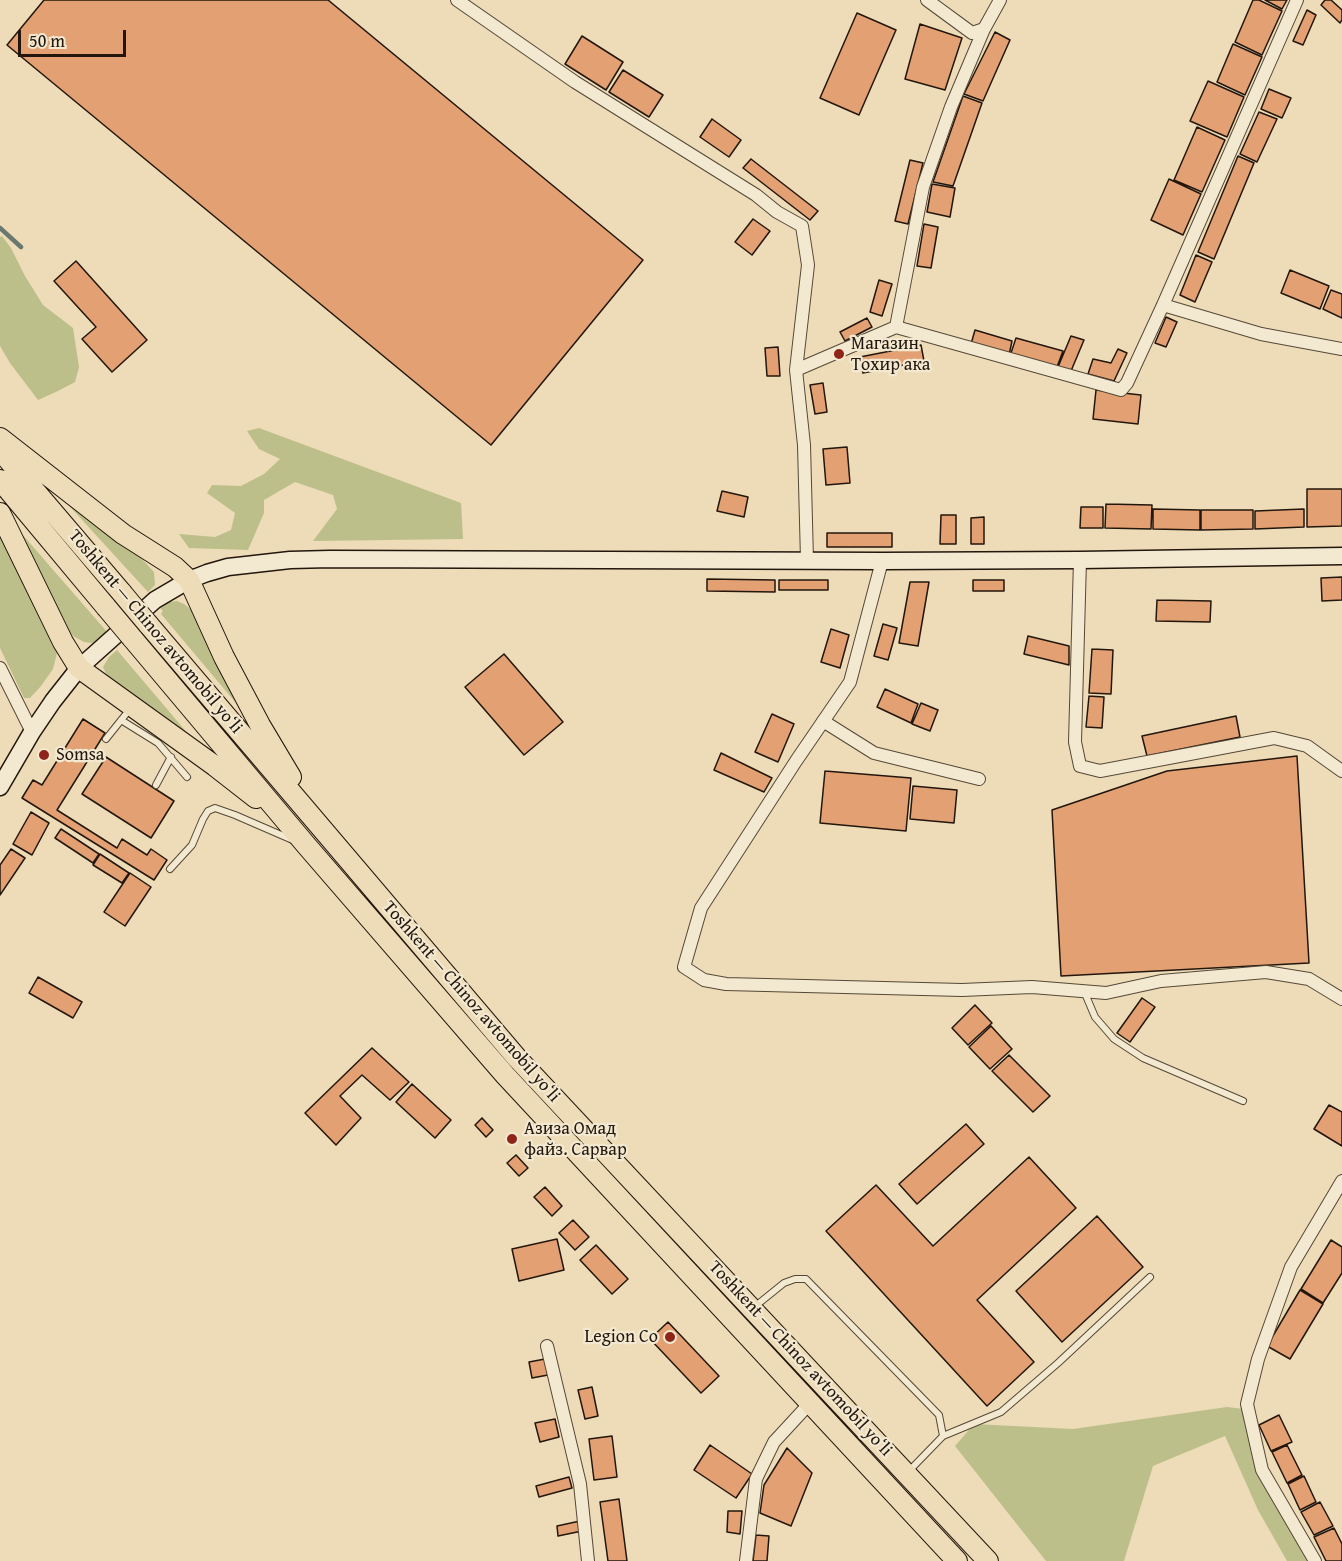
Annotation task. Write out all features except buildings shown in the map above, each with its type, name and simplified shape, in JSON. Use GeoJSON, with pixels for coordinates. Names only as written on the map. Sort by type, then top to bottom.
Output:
{"type":"FeatureCollection","features":[{"type":"Feature","properties":{"kind":"highway"},"geometry":{"type":"LineString","coordinates":[[0,438],[123,534],[182,574],[250,707],[321,828]]}},
{"type":"Feature","properties":{"kind":"highway","name":"Toshkent — Chinoz avtomobil yoʻli"},"geometry":{"type":"LineString","coordinates":[[0,450],[517,1058],[988,1561]]}},
{"type":"Feature","properties":{"kind":"highway","name":"Toshkent — Chinoz avtomobil yoʻli"},"geometry":{"type":"LineString","coordinates":[[0,480],[306,845],[506,1075],[957,1561]]}},
{"type":"Feature","properties":{"kind":"highway"},"geometry":{"type":"LineString","coordinates":[[0,513],[63,642],[79,668],[126,713],[215,766],[267,808],[306,845]]}},
{"type":"Feature","properties":{"kind":"main road"},"geometry":{"type":"LineString","coordinates":[[0,787],[32,732],[79,668],[182,574],[207,573],[228,567],[290,560],[350,558],[882,561],[1342,556]]}},
{"type":"Feature","properties":{"kind":"street"},"geometry":{"type":"LineString","coordinates":[[457,0],[575,82],[802,226],[808,265],[796,370],[804,445],[807,560]]}},
{"type":"Feature","properties":{"kind":"street"},"geometry":{"type":"LineString","coordinates":[[927,0],[972,33],[984,29]]}},
{"type":"Feature","properties":{"kind":"street"},"geometry":{"type":"LineString","coordinates":[[896,327],[923,187],[951,107],[984,29],[1000,0]]}},
{"type":"Feature","properties":{"kind":"street"},"geometry":{"type":"LineString","coordinates":[[796,370],[896,327],[1121,390],[1127,384],[1163,305],[1297,0]]}},
{"type":"Feature","properties":{"kind":"street"},"geometry":{"type":"LineString","coordinates":[[1163,305],[1262,334],[1342,349]]}},
{"type":"Feature","properties":{"kind":"street"},"geometry":{"type":"LineString","coordinates":[[1080,560],[1076,742],[1080,766],[1100,771],[1274,738],[1307,746],[1342,771]]}},
{"type":"Feature","properties":{"kind":"street"},"geometry":{"type":"LineString","coordinates":[[882,561],[850,682],[701,908],[684,968],[704,980],[726,984],[962,990],[1032,987],[1106,993],[1161,981],[1266,972],[1308,979],[1342,999]]}},
{"type":"Feature","properties":{"kind":"street"},"geometry":{"type":"LineString","coordinates":[[0,668],[32,732]]}},
{"type":"Feature","properties":{"kind":"street"},"geometry":{"type":"LineString","coordinates":[[823,721],[874,753],[979,779]]}},
{"type":"Feature","properties":{"kind":"street"},"geometry":{"type":"LineString","coordinates":[[1315,1561],[1262,1470],[1247,1404],[1258,1359],[1291,1267],[1342,1181]]}},
{"type":"Feature","properties":{"kind":"street"},"geometry":{"type":"LineString","coordinates":[[547,1346],[580,1484],[588,1561]]}},
{"type":"Feature","properties":{"kind":"street"},"geometry":{"type":"LineString","coordinates":[[746,1561],[756,1479],[774,1442],[810,1403]]}},
{"type":"Feature","properties":{"kind":"lane"},"geometry":{"type":"LineString","coordinates":[[106,739],[126,713]]}},
{"type":"Feature","properties":{"kind":"lane"},"geometry":{"type":"LineString","coordinates":[[163,737],[171,757],[187,777]]}},
{"type":"Feature","properties":{"kind":"lane"},"geometry":{"type":"LineString","coordinates":[[156,785],[171,757]]}},
{"type":"Feature","properties":{"kind":"lane"},"geometry":{"type":"LineString","coordinates":[[170,869],[192,845],[208,811],[215,808],[306,845]]}},
{"type":"Feature","properties":{"kind":"lane"},"geometry":{"type":"LineString","coordinates":[[1084,991],[1095,1017],[1114,1039],[1143,1058],[1243,1101]]}},
{"type":"Feature","properties":{"kind":"lane"},"geometry":{"type":"LineString","coordinates":[[906,1473],[943,1436],[1001,1412],[1058,1363],[1150,1277]]}},
{"type":"Feature","properties":{"kind":"lane"},"geometry":{"type":"LineString","coordinates":[[753,1309],[784,1283],[795,1279],[806,1279],[939,1415],[943,1436]]}},
{"type":"Feature","properties":{"kind":"green space"},"geometry":{"type":"Polygon","coordinates":[[[2,236],[43,305],[73,328],[79,367],[75,382],[38,400],[0,346],[0,237],[2,236]]]}},
{"type":"Feature","properties":{"kind":"green space"},"geometry":{"type":"Polygon","coordinates":[[[259,428],[461,503],[463,539],[313,541],[337,509],[333,495],[295,482],[264,500],[264,513],[248,550],[189,548],[179,534],[215,537],[231,530],[235,513],[207,493],[212,485],[241,486],[264,474],[280,459],[259,449],[247,431],[259,428]]]}},
{"type":"Feature","properties":{"kind":"green space"},"geometry":{"type":"Polygon","coordinates":[[[52,487],[140,557],[154,572],[155,585],[148,592],[52,487]]]}},
{"type":"Feature","properties":{"kind":"green space"},"geometry":{"type":"Polygon","coordinates":[[[2,511],[108,633],[98,642],[84,642],[73,636],[65,627],[2,511]]]}},
{"type":"Feature","properties":{"kind":"green space"},"geometry":{"type":"Polygon","coordinates":[[[0,532],[58,649],[53,669],[30,698],[24,698],[0,648],[0,532]]]}},
{"type":"Feature","properties":{"kind":"green space"},"geometry":{"type":"Polygon","coordinates":[[[177,601],[193,611],[236,703],[161,614],[163,611],[160,608],[169,602],[177,601]]]}},
{"type":"Feature","properties":{"kind":"green space"},"geometry":{"type":"Polygon","coordinates":[[[117,650],[206,755],[108,678],[103,667],[117,650]]]}},
{"type":"Feature","properties":{"kind":"green space"},"geometry":{"type":"Polygon","coordinates":[[[1227,1407],[1244,1409],[1254,1457],[1267,1490],[1310,1561],[1287,1561],[1258,1510],[1225,1436],[1153,1466],[1124,1561],[1046,1561],[955,1446],[974,1424],[1073,1429],[1227,1407]]]}},
{"type":"Feature","properties":{"kind":"waterway"},"geometry":{"type":"LineString","coordinates":[[0,228],[21,247]]}},
{"type":"Feature","properties":{"kind":"place","name":"Магазин Тохир ака"},"geometry":{"type":"Point","coordinates":[839,354]}},
{"type":"Feature","properties":{"kind":"place","name":"Somsa"},"geometry":{"type":"Point","coordinates":[44,755]}},
{"type":"Feature","properties":{"kind":"place","name":"Азиза Омад файз. Сарвар"},"geometry":{"type":"Point","coordinates":[512,1139]}},
{"type":"Feature","properties":{"kind":"place","name":"Legion Co"},"geometry":{"type":"Point","coordinates":[670,1337]}}]}
